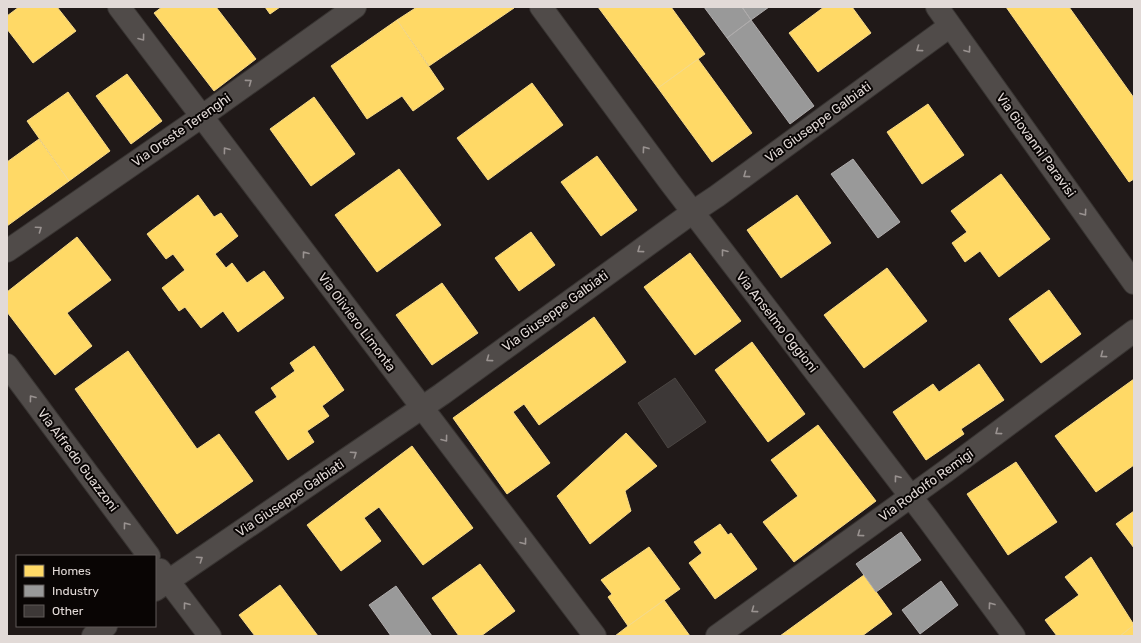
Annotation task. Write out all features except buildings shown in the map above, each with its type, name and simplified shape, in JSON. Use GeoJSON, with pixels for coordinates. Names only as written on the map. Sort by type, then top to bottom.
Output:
{"type":"FeatureCollection","features":[{"type":"Feature","properties":{"kind":"street","name":"Via Oliviero Limonta"},"geometry":{"type":"LineString","coordinates":[[119,7],[595,636]]}},
{"type":"Feature","properties":{"kind":"street","name":"Via Oreste Terenghi"},"geometry":{"type":"LineString","coordinates":[[7,251],[201,117],[355,7]]}},
{"type":"Feature","properties":{"kind":"street","name":"Via Anselmo Oggioni"},"geometry":{"type":"LineString","coordinates":[[540,7],[693,212],[911,496],[1014,636]]}},
{"type":"Feature","properties":{"kind":"street","name":"Via Giovanni Paravisi"},"geometry":{"type":"LineString","coordinates":[[937,7],[1134,283]]}},
{"type":"Feature","properties":{"kind":"street","name":"Via Giuseppe Galbiati"},"geometry":{"type":"LineString","coordinates":[[161,586],[422,408],[950,26]]}},
{"type":"Feature","properties":{"kind":"street","name":"Via Rodolfo Remigi"},"geometry":{"type":"LineString","coordinates":[[717,636],[911,496],[1134,331]]}},
{"type":"Feature","properties":{"kind":"street","name":"Via Alfredo Guazzoni"},"geometry":{"type":"LineString","coordinates":[[7,365],[148,555]]}},
{"type":"Feature","properties":{"kind":"street"},"geometry":{"type":"LineString","coordinates":[[156,568],[161,586],[210,636]]}},
{"type":"Feature","properties":{"kind":"street"},"geometry":{"type":"LineString","coordinates":[[93,636],[105,627]]}}]}
